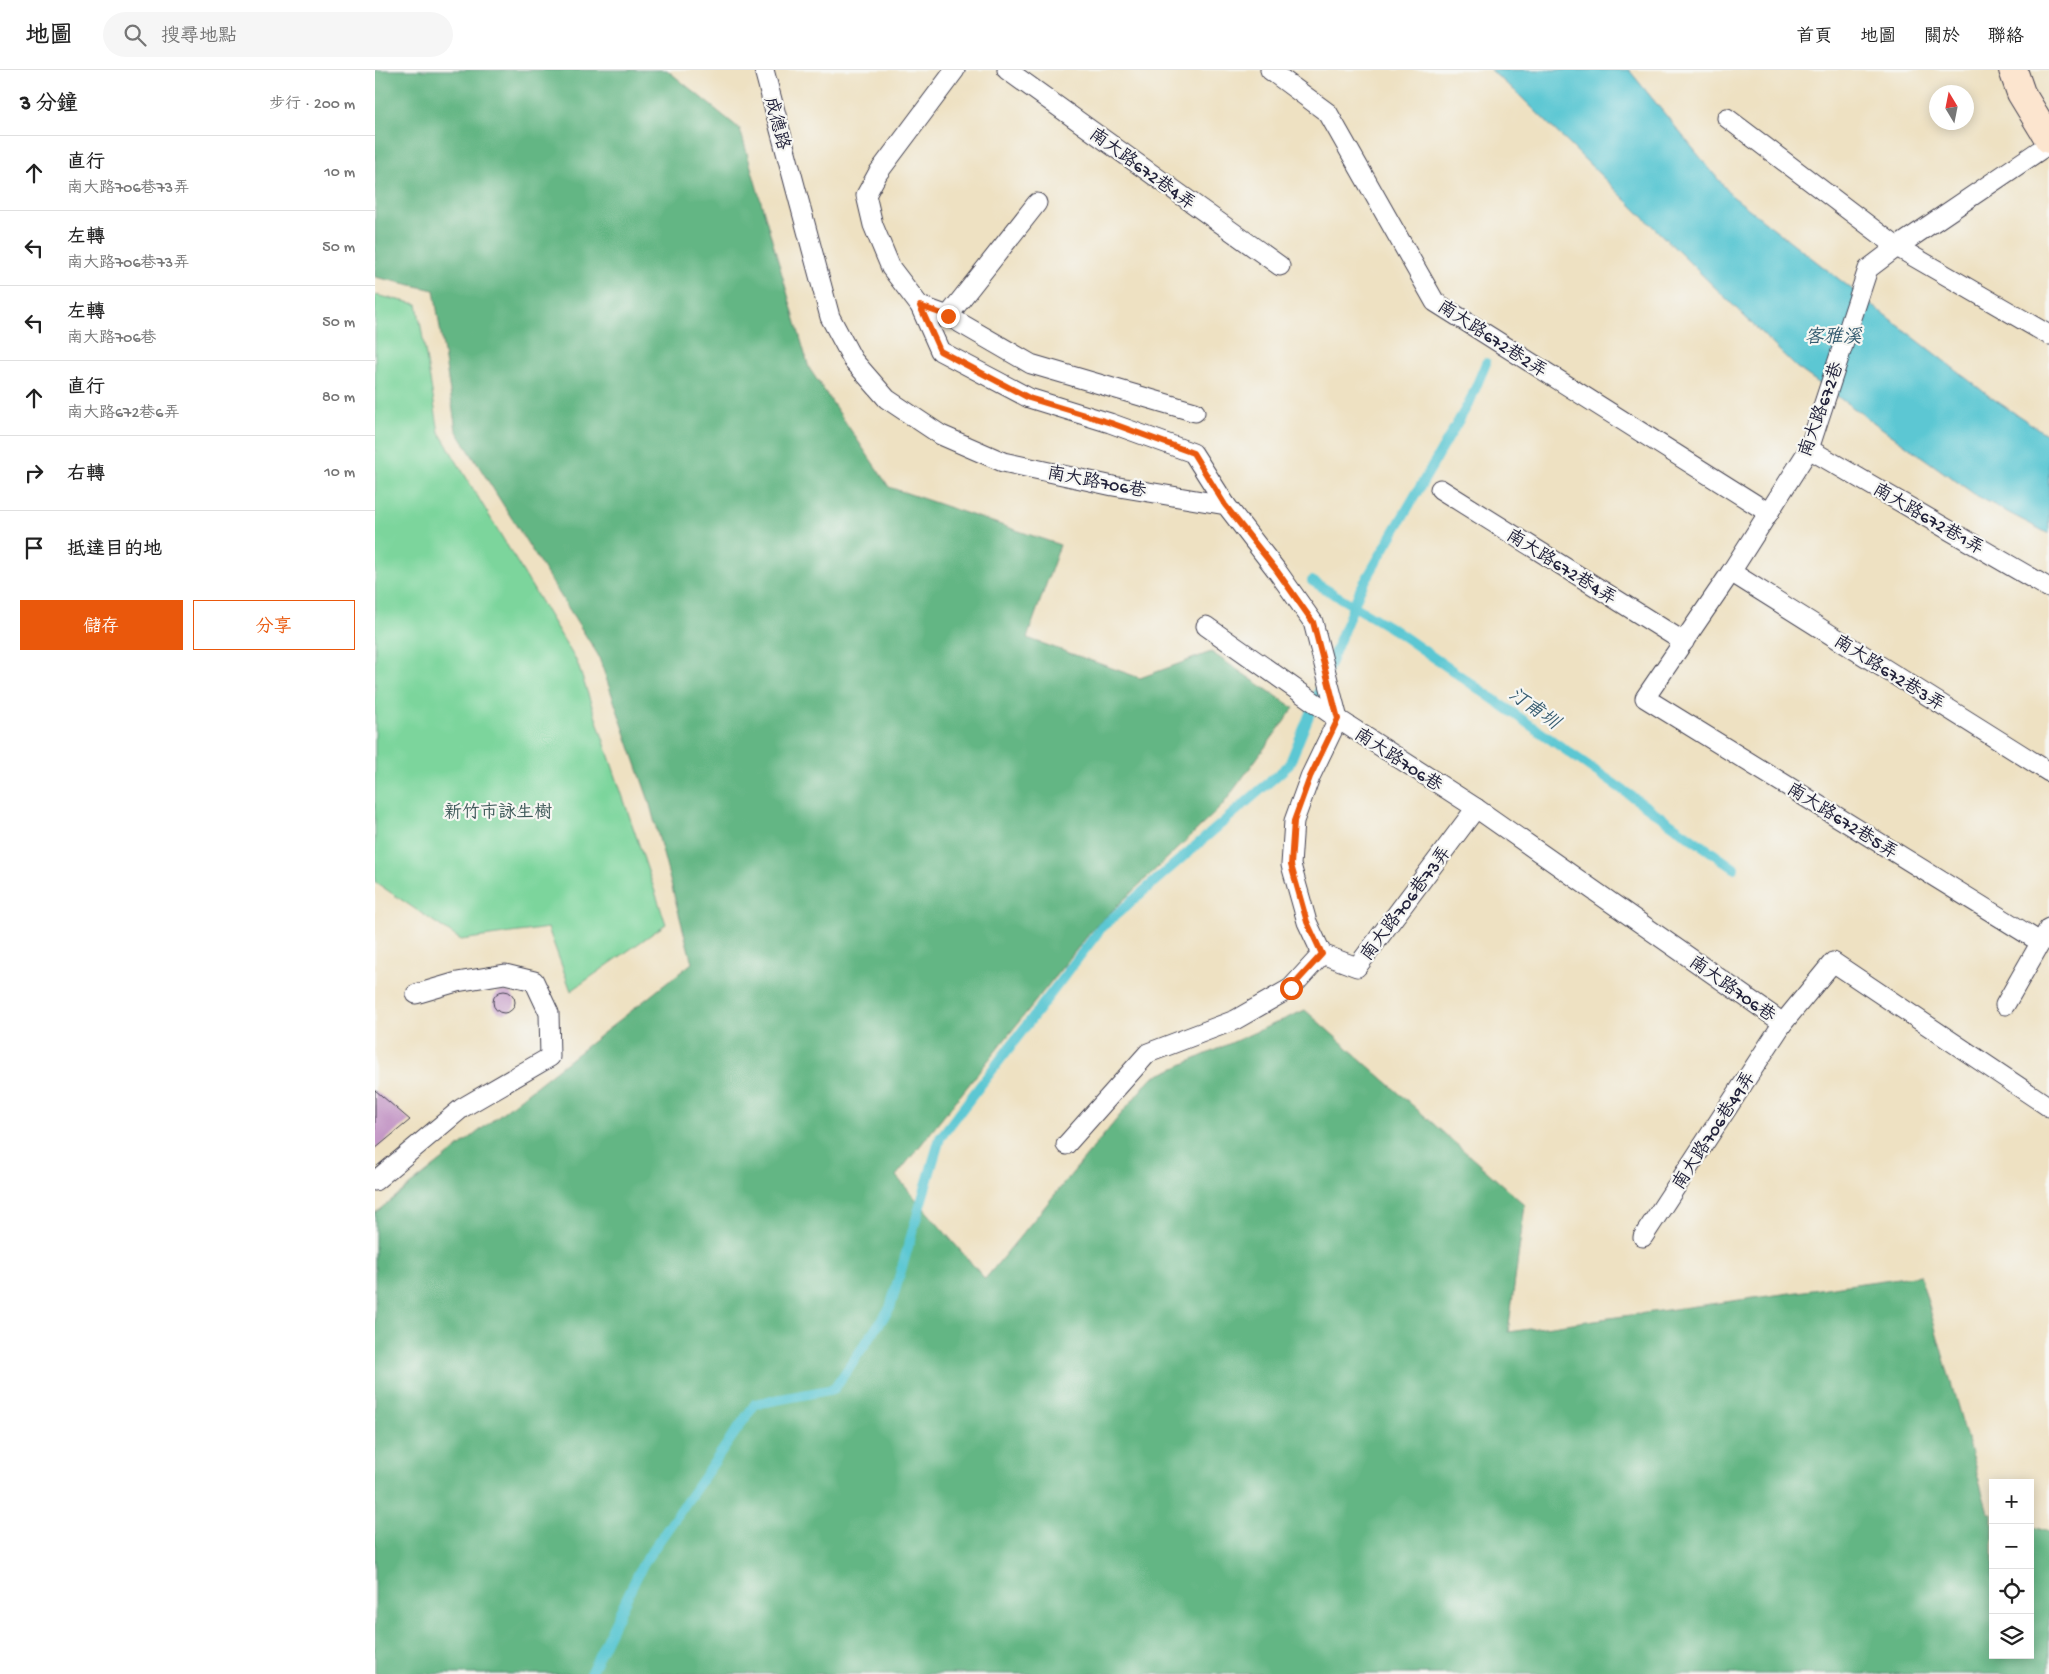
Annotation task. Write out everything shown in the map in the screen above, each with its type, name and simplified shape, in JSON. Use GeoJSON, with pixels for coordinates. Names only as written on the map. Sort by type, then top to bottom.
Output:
{"type":"FeatureCollection","features":[{"type":"Feature","properties":{"kind":"main road"},"geometry":{"type":"LineString","coordinates":[[2013,70],[2021,93],[2049,139]]}},
{"type":"Feature","properties":{"kind":"lane","name":"成德路"},"geometry":{"type":"LineString","coordinates":[[764,70],[792,175]]}},
{"type":"Feature","properties":{"kind":"lane"},"geometry":{"type":"LineString","coordinates":[[955,70],[878,173],[866,195],[873,225],[891,268],[920,306],[940,351],[1029,398],[1111,423],[1193,453],[1225,505]]}},
{"type":"Feature","properties":{"kind":"lane","name":"南大路672巷4弄"},"geometry":{"type":"LineString","coordinates":[[1007,70],[1280,266]]}},
{"type":"Feature","properties":{"kind":"lane","name":"南大路672巷2弄"},"geometry":{"type":"LineString","coordinates":[[1270,70],[1328,113],[1435,302],[1769,513]]}},
{"type":"Feature","properties":{"kind":"lane"},"geometry":{"type":"LineString","coordinates":[[1727,118],[1897,247],[2049,335]]}},
{"type":"Feature","properties":{"kind":"lane","name":"南大路672巷"},"geometry":{"type":"LineString","coordinates":[[1645,698],[1731,572],[1809,449],[1868,269],[1897,247],[2049,144]]}},
{"type":"Feature","properties":{"kind":"lane","name":"南大路706巷"},"geometry":{"type":"LineString","coordinates":[[792,175],[830,317],[853,360],[887,399],[941,435],[1003,462],[1113,486],[1225,505],[1277,571],[1313,622],[1335,717],[1476,808],[1783,1023],[1833,962],[2049,1107]]}},
{"type":"Feature","properties":{"kind":"lane"},"geometry":{"type":"LineString","coordinates":[[948,316],[1037,203]]}},
{"type":"Feature","properties":{"kind":"lane"},"geometry":{"type":"LineString","coordinates":[[920,306],[948,316],[1031,364],[1195,412]]}},
{"type":"Feature","properties":{"kind":"lane","name":"南大路672巷1弄"},"geometry":{"type":"LineString","coordinates":[[1809,449],[2049,588]]}},
{"type":"Feature","properties":{"kind":"lane","name":"南大路672巷4弄"},"geometry":{"type":"LineString","coordinates":[[1440,489],[1683,642]]}},
{"type":"Feature","properties":{"kind":"lane","name":"南大路672巷3弄"},"geometry":{"type":"LineString","coordinates":[[1731,572],[2049,772]]}},
{"type":"Feature","properties":{"kind":"lane"},"geometry":{"type":"LineString","coordinates":[[1066,1144],[1148,1053],[1235,1020],[1291,988],[1322,954],[1307,922],[1291,865],[1294,821],[1335,717],[1206,626]]}},
{"type":"Feature","properties":{"kind":"lane","name":"南大路672巷5弄"},"geometry":{"type":"LineString","coordinates":[[1645,698],[2045,935]]}},
{"type":"Feature","properties":{"kind":"lane","name":"南大路706巷73弄"},"geometry":{"type":"LineString","coordinates":[[1322,954],[1357,967],[1476,808]]}},
{"type":"Feature","properties":{"kind":"lane"},"geometry":{"type":"LineString","coordinates":[[2005,1005],[2045,935]]}},
{"type":"Feature","properties":{"kind":"lane"},"geometry":{"type":"LineString","coordinates":[[375,1181],[462,1108],[550,1057],[549,1013],[534,981],[505,974],[457,982],[416,994]]}},
{"type":"Feature","properties":{"kind":"lane","name":"南大路706巷49弄"},"geometry":{"type":"LineString","coordinates":[[1643,1238],[1783,1023]]}},
{"type":"Feature","properties":{"kind":"green space"},"geometry":{"type":"Polygon","coordinates":[[[375,70],[667,70],[740,129],[809,368],[889,487],[1060,545],[1027,638],[1140,678],[1211,652],[1294,708],[1221,807],[1093,929],[896,1176],[985,1279],[1150,1079],[1305,1010],[1525,1205],[1508,1332],[1920,1275],[1989,1512],[1989,1659],[2034,1659],[2034,1527],[2049,1532],[2049,1674],[375,1674],[375,1213],[692,963],[649,801],[598,655],[456,430],[434,290],[375,277],[375,70]]]}},
{"type":"Feature","properties":{"kind":"green space","name":"新竹市詠生樹"},"geometry":{"type":"Polygon","coordinates":[[[375,295],[417,304],[439,432],[577,662],[666,924],[571,991],[548,928],[461,940],[375,882],[375,295]]]}},
{"type":"Feature","properties":{"kind":"water","name":"客雅溪"},"geometry":{"type":"Polygon","coordinates":[[[1490,70],[1629,70],[1731,195],[1989,396],[2049,436],[2049,534],[1977,496],[1796,367],[1514,90],[1490,70]]]}},
{"type":"Feature","properties":{"kind":"building"},"geometry":{"type":"Polygon","coordinates":[[[504,991],[512,994],[515,1002],[512,1010],[504,1013],[496,1010],[493,1002],[496,994],[504,991]]]}},
{"type":"Feature","properties":{"kind":"building"},"geometry":{"type":"Polygon","coordinates":[[[375,1090],[410,1120],[375,1149],[375,1090]]]}},
{"type":"Feature","properties":{"kind":"waterway"},"geometry":{"type":"LineString","coordinates":[[590,1674],[643,1564],[755,1404],[834,1389],[890,1308],[940,1138],[1102,927],[1289,765],[1360,590],[1470,401],[1486,363]]}},
{"type":"Feature","properties":{"kind":"waterway","name":"汀甫圳"},"geometry":{"type":"LineString","coordinates":[[1312,581],[1396,631],[1734,868]]}},
{"type":"Feature","properties":{"kind":"route"},"geometry":{"type":"LineString","coordinates":[[948,316],[920,306],[940,351],[1029,398],[1111,423],[1193,453],[1225,505],[1277,571],[1313,622],[1338,719],[1310,777],[1294,821],[1291,865],[1307,922],[1322,954],[1291,988]]}}]}
